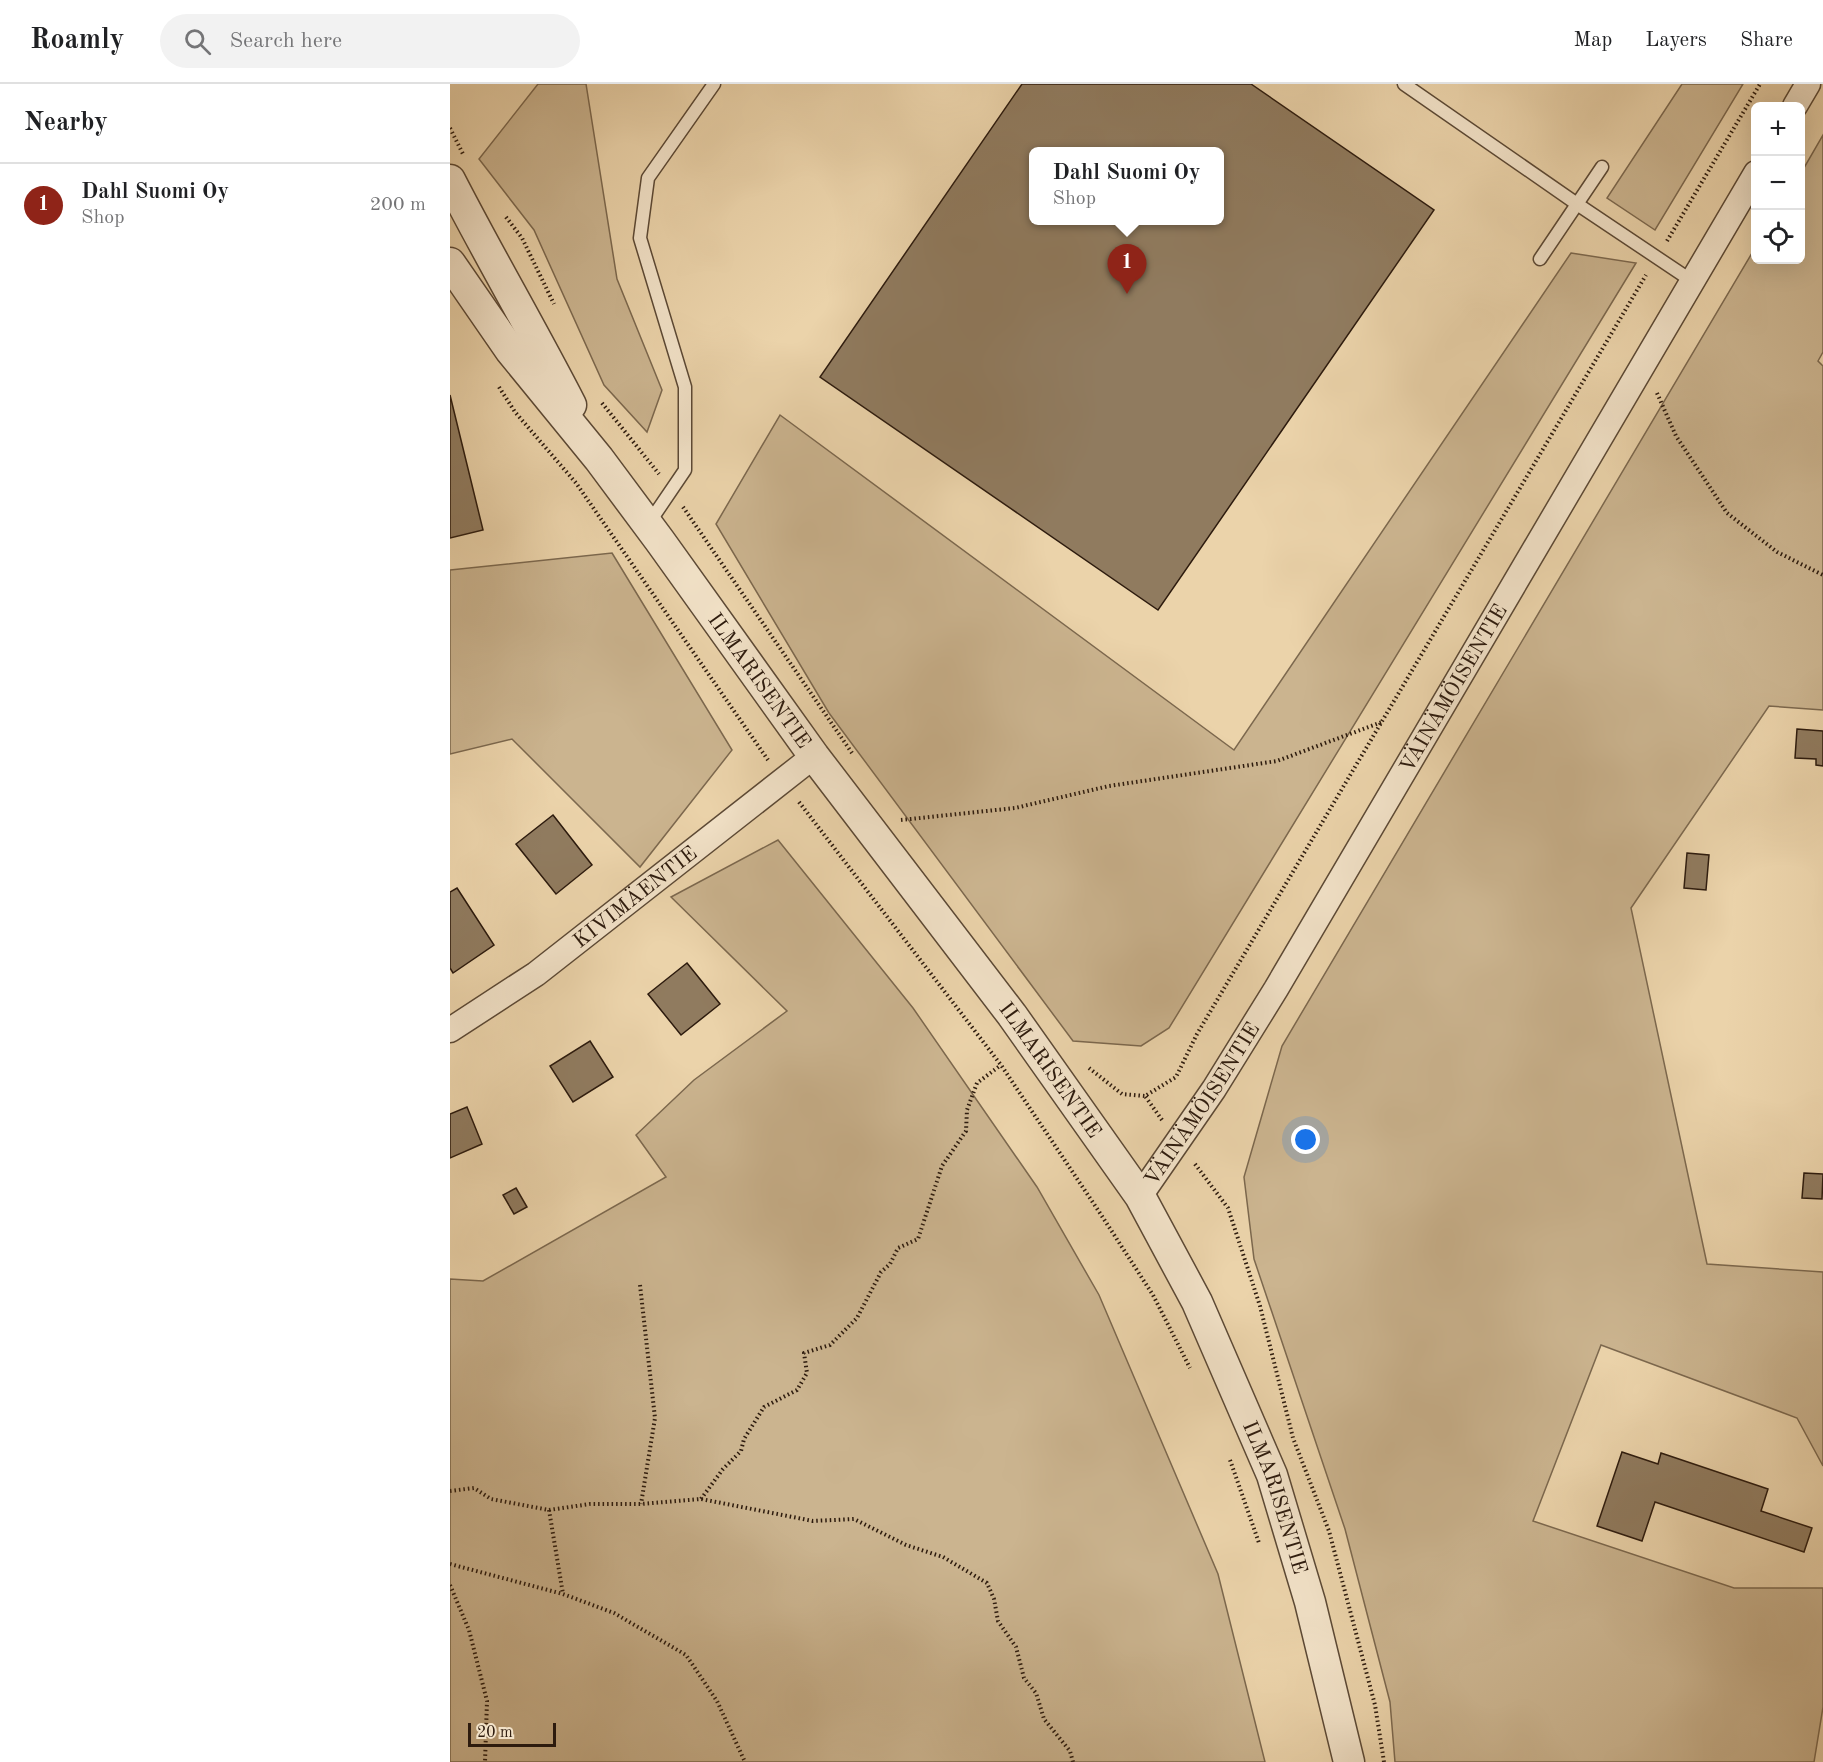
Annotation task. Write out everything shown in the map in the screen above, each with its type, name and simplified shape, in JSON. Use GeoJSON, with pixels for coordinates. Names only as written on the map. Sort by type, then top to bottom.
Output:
{"type":"FeatureCollection","features":[{"type":"Feature","properties":{"kind":"street"},"geometry":{"type":"LineString","coordinates":[[1797,102],[1808,84]]}},
{"type":"Feature","properties":{"kind":"street","name":"ILMARISENTIE"},"geometry":{"type":"LineString","coordinates":[[458,170],[475,228],[535,334],[599,459]]}},
{"type":"Feature","properties":{"kind":"street","name":"VÄINÄMÖISENTIE"},"geometry":{"type":"LineString","coordinates":[[1140,1196],[1214,1089],[1276,989],[1751,180]]}},
{"type":"Feature","properties":{"kind":"street","name":"ILMARISENTIE"},"geometry":{"type":"LineString","coordinates":[[450,263],[510,350],[599,459],[814,756],[1012,1014],[1140,1196],[1197,1302],[1272,1475],[1310,1602],[1349,1762]]}},
{"type":"Feature","properties":{"kind":"street","name":"KIVIMÄENTIE"},"geometry":{"type":"LineString","coordinates":[[450,1030],[536,974],[814,756]]}},
{"type":"Feature","properties":{"kind":"lane"},"geometry":{"type":"LineString","coordinates":[[648,524],[685,470],[686,387],[640,238],[648,178],[714,84]]}},
{"type":"Feature","properties":{"kind":"lane"},"geometry":{"type":"LineString","coordinates":[[1404,84],[1692,281]]}},
{"type":"Feature","properties":{"kind":"lane"},"geometry":{"type":"LineString","coordinates":[[1540,259],[1602,167]]}},
{"type":"Feature","properties":{"kind":"path"},"geometry":{"type":"LineString","coordinates":[[1084,1062],[1122,1094],[1145,1096],[1176,1077],[1197,1034],[1760,84]]}},
{"type":"Feature","properties":{"kind":"path"},"geometry":{"type":"LineString","coordinates":[[450,128],[458,170]]}},
{"type":"Feature","properties":{"kind":"path"},"geometry":{"type":"LineString","coordinates":[[503,213],[522,238],[558,312]]}},
{"type":"Feature","properties":{"kind":"path"},"geometry":{"type":"LineString","coordinates":[[1644,363],[1676,436],[1727,513],[1778,552],[1823,575]]}},
{"type":"Feature","properties":{"kind":"path"},"geometry":{"type":"LineString","coordinates":[[496,384],[515,412],[576,483],[783,781],[1001,1065],[1153,1295],[1194,1375]]}},
{"type":"Feature","properties":{"kind":"path"},"geometry":{"type":"LineString","coordinates":[[598,395],[603,405],[671,490],[857,759]]}},
{"type":"Feature","properties":{"kind":"path"},"geometry":{"type":"LineString","coordinates":[[900,820],[1015,808],[1109,786],[1277,761],[1382,722]]}},
{"type":"Feature","properties":{"kind":"path"},"geometry":{"type":"LineString","coordinates":[[894,811],[906,828]]}},
{"type":"Feature","properties":{"kind":"path"},"geometry":{"type":"LineString","coordinates":[[701,1499],[723,1469],[741,1450],[744,1439],[764,1407],[797,1390],[807,1373],[804,1353],[830,1345],[857,1318],[881,1272],[890,1264],[898,1248],[918,1239],[931,1206],[942,1166],[966,1131],[967,1110],[977,1083],[1001,1065]]}},
{"type":"Feature","properties":{"kind":"path"},"geometry":{"type":"LineString","coordinates":[[1145,1096],[1228,1208],[1260,1306],[1293,1438],[1329,1530],[1375,1705],[1384,1762]]}},
{"type":"Feature","properties":{"kind":"path"},"geometry":{"type":"LineString","coordinates":[[640,1286],[655,1418],[641,1504]]}},
{"type":"Feature","properties":{"kind":"path"},"geometry":{"type":"LineString","coordinates":[[1229,1458],[1262,1553]]}},
{"type":"Feature","properties":{"kind":"path"},"geometry":{"type":"LineString","coordinates":[[450,1491],[474,1488],[491,1499],[549,1510],[590,1504],[641,1504],[701,1499],[813,1521],[854,1519],[906,1545],[944,1557],[987,1583],[994,1599],[998,1621],[1016,1647],[1024,1678],[1036,1693],[1044,1719],[1070,1750],[1073,1762]]}},
{"type":"Feature","properties":{"kind":"path"},"geometry":{"type":"LineString","coordinates":[[549,1510],[563,1594]]}},
{"type":"Feature","properties":{"kind":"path"},"geometry":{"type":"LineString","coordinates":[[450,1564],[563,1594],[614,1613],[686,1655],[717,1701],[745,1762]]}},
{"type":"Feature","properties":{"kind":"path"},"geometry":{"type":"LineString","coordinates":[[450,1585],[469,1630],[487,1701],[485,1762]]}},
{"type":"Feature","properties":{"kind":"shaded area"},"geometry":{"type":"Polygon","coordinates":[[[538,84],[586,84],[617,279],[662,390],[647,432],[604,385],[534,230],[479,159],[538,84]]]}},
{"type":"Feature","properties":{"kind":"shaded area"},"geometry":{"type":"Polygon","coordinates":[[[1682,84],[1743,84],[1655,230],[1607,198],[1682,84]]]}},
{"type":"Feature","properties":{"kind":"shaded area"},"geometry":{"type":"Polygon","coordinates":[[[1823,135],[1823,352],[1818,361],[1823,366],[1823,710],[1769,706],[1631,908],[1707,1264],[1823,1272],[1823,1466],[1797,1418],[1601,1345],[1533,1521],[1734,1588],[1823,1588],[1823,1707],[1814,1762],[1395,1762],[1390,1702],[1345,1529],[1254,1259],[1244,1177],[1282,1046],[1751,255],[1751,264],[1805,264],[1805,166],[1823,135]]]}},
{"type":"Feature","properties":{"kind":"shaded area"},"geometry":{"type":"Polygon","coordinates":[[[1571,253],[1636,263],[1169,1028],[1141,1046],[1073,1041],[829,713],[716,524],[780,415],[1234,750],[1571,253]]]}},
{"type":"Feature","properties":{"kind":"shaded area"},"geometry":{"type":"Polygon","coordinates":[[[612,553],[732,750],[640,867],[512,739],[450,754],[450,570],[612,553]]]}},
{"type":"Feature","properties":{"kind":"shaded area"},"geometry":{"type":"Polygon","coordinates":[[[778,840],[913,1008],[1037,1187],[1099,1295],[1218,1574],[1265,1762],[450,1762],[450,1279],[483,1281],[666,1177],[636,1135],[694,1080],[787,1011],[671,897],[778,840]]]}},
{"type":"Feature","properties":{"kind":"building"},"geometry":{"type":"Polygon","coordinates":[[[1022,84],[1251,84],[1434,210],[1158,610],[820,377],[1022,84]]]}},
{"type":"Feature","properties":{"kind":"building"},"geometry":{"type":"Polygon","coordinates":[[[450,395],[483,530],[450,538],[450,395]]]}},
{"type":"Feature","properties":{"kind":"building"},"geometry":{"type":"Polygon","coordinates":[[[1797,729],[1823,731],[1823,766],[1816,765],[1816,759],[1795,758],[1797,729]]]}},
{"type":"Feature","properties":{"kind":"building"},"geometry":{"type":"Polygon","coordinates":[[[553,815],[592,865],[556,894],[516,844],[553,815]]]}},
{"type":"Feature","properties":{"kind":"building"},"geometry":{"type":"Polygon","coordinates":[[[1687,853],[1709,855],[1706,890],[1684,888],[1687,853]]]}},
{"type":"Feature","properties":{"kind":"building"},"geometry":{"type":"Polygon","coordinates":[[[457,888],[494,945],[453,973],[450,968],[450,892],[457,888]]]}},
{"type":"Feature","properties":{"kind":"building"},"geometry":{"type":"Polygon","coordinates":[[[687,963],[720,1004],[681,1035],[648,994],[687,963]]]}},
{"type":"Feature","properties":{"kind":"building"},"geometry":{"type":"Polygon","coordinates":[[[590,1041],[613,1077],[573,1102],[550,1066],[590,1041]]]}},
{"type":"Feature","properties":{"kind":"building"},"geometry":{"type":"Polygon","coordinates":[[[467,1107],[482,1144],[450,1158],[450,1114],[467,1107]]]}},
{"type":"Feature","properties":{"kind":"building"},"geometry":{"type":"Polygon","coordinates":[[[1804,1173],[1823,1174],[1822,1199],[1802,1198],[1804,1173]]]}},
{"type":"Feature","properties":{"kind":"building"},"geometry":{"type":"Polygon","coordinates":[[[516,1188],[527,1207],[514,1214],[503,1195],[516,1188]]]}},
{"type":"Feature","properties":{"kind":"building"},"geometry":{"type":"Polygon","coordinates":[[[1622,1452],[1658,1464],[1661,1453],[1768,1489],[1761,1511],[1812,1528],[1804,1552],[1655,1502],[1642,1541],[1597,1526],[1622,1452]]]}},
{"type":"Feature","properties":{"kind":"place","name":"Dahl Suomi Oy"},"geometry":{"type":"Point","coordinates":[1127,294]}}]}
